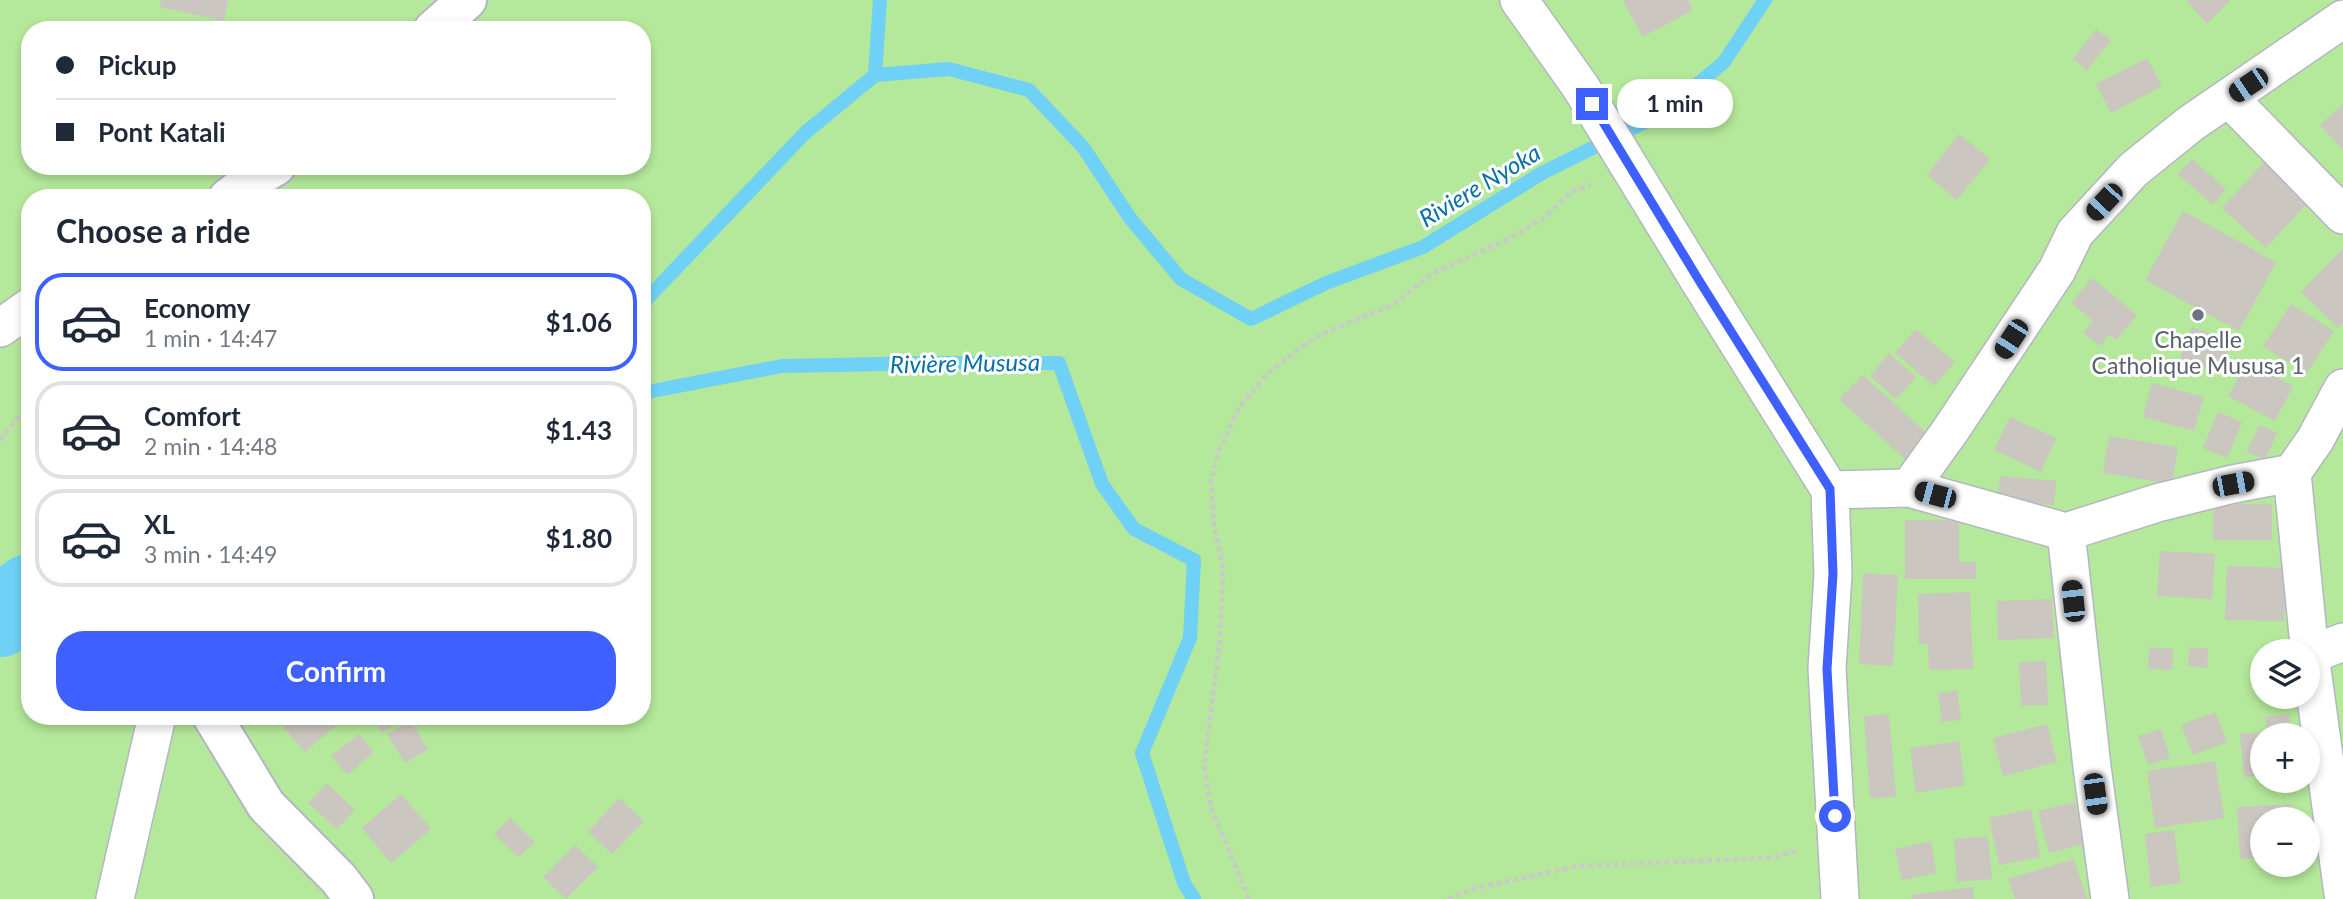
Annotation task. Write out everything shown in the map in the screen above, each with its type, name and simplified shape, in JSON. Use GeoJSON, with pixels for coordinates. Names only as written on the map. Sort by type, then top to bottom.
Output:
{"type":"FeatureCollection","features":[{"type":"Feature","properties":{"kind":"street"},"geometry":{"type":"LineString","coordinates":[[443,21],[467,0]]}},
{"type":"Feature","properties":{"kind":"street"},"geometry":{"type":"LineString","coordinates":[[1519,0],[1580,86],[1830,489],[1833,574],[1827,669],[1840,899]]}},
{"type":"Feature","properties":{"kind":"street"},"geometry":{"type":"LineString","coordinates":[[1909,488],[2057,270],[2075,233],[2133,170],[2190,124],[2343,19]]}},
{"type":"Feature","properties":{"kind":"street"},"geometry":{"type":"LineString","coordinates":[[2229,98],[2343,215]]}},
{"type":"Feature","properties":{"kind":"street"},"geometry":{"type":"LineString","coordinates":[[0,328],[21,313]]}},
{"type":"Feature","properties":{"kind":"street"},"geometry":{"type":"LineString","coordinates":[[1830,489],[1909,488],[2066,531],[2157,503],[2292,473],[2315,440],[2343,388]]}},
{"type":"Feature","properties":{"kind":"street"},"geometry":{"type":"LineString","coordinates":[[2292,473],[2326,649],[2343,893]]}},
{"type":"Feature","properties":{"kind":"street"},"geometry":{"type":"LineString","coordinates":[[2066,531],[2092,767],[2110,899]]}},
{"type":"Feature","properties":{"kind":"street"},"geometry":{"type":"LineString","coordinates":[[116,899],[156,725]]}},
{"type":"Feature","properties":{"kind":"street"},"geometry":{"type":"LineString","coordinates":[[217,725],[266,805],[339,879],[354,899]]}},
{"type":"Feature","properties":{"kind":"path"},"geometry":{"type":"LineString","coordinates":[[1250,899],[1211,807],[1204,767],[1220,641],[1223,568],[1214,526],[1211,480],[1219,450],[1240,406],[1268,373],[1305,344],[1331,330],[1395,304],[1430,275],[1510,238],[1544,218],[1572,191],[1632,170]]}},
{"type":"Feature","properties":{"kind":"path"},"geometry":{"type":"LineString","coordinates":[[0,440],[21,413]]}},
{"type":"Feature","properties":{"kind":"path"},"geometry":{"type":"LineString","coordinates":[[1448,899],[1475,888],[1579,866],[1769,858],[1836,841]]}},
{"type":"Feature","properties":{"kind":"green space"},"geometry":{"type":"Polygon","coordinates":[[[0,0],[2343,0],[2343,899],[0,899],[0,0]]]}},
{"type":"Feature","properties":{"kind":"building"},"geometry":{"type":"Polygon","coordinates":[[[161,0],[228,0],[224,21],[160,7],[161,0]]]}},
{"type":"Feature","properties":{"kind":"building"},"geometry":{"type":"Polygon","coordinates":[[[1623,0],[1688,0],[1693,10],[1642,37],[1623,0]]]}},
{"type":"Feature","properties":{"kind":"building"},"geometry":{"type":"Polygon","coordinates":[[[2186,0],[2229,0],[2230,1],[2207,24],[2186,0]]]}},
{"type":"Feature","properties":{"kind":"building"},"geometry":{"type":"Polygon","coordinates":[[[2096,29],[2111,40],[2087,70],[2073,59],[2096,29]]]}},
{"type":"Feature","properties":{"kind":"building"},"geometry":{"type":"Polygon","coordinates":[[[2147,58],[2162,86],[2111,113],[2096,84],[2147,58]]]}},
{"type":"Feature","properties":{"kind":"building"},"geometry":{"type":"Polygon","coordinates":[[[2343,104],[2343,150],[2320,125],[2343,104]]]}},
{"type":"Feature","properties":{"kind":"building"},"geometry":{"type":"Polygon","coordinates":[[[1959,134],[1990,159],[1957,200],[1927,175],[1959,134]]]}},
{"type":"Feature","properties":{"kind":"building"},"geometry":{"type":"Polygon","coordinates":[[[2268,158],[2312,198],[2266,248],[2222,208],[2268,158]]]}},
{"type":"Feature","properties":{"kind":"building"},"geometry":{"type":"Polygon","coordinates":[[[2192,159],[2226,189],[2213,205],[2178,174],[2192,159]]]}},
{"type":"Feature","properties":{"kind":"building"},"geometry":{"type":"Polygon","coordinates":[[[2183,211],[2276,262],[2239,331],[2145,280],[2183,211]]]}},
{"type":"Feature","properties":{"kind":"building"},"geometry":{"type":"Polygon","coordinates":[[[2343,248],[2343,323],[2338,328],[2301,292],[2343,248]]]}},
{"type":"Feature","properties":{"kind":"building"},"geometry":{"type":"Polygon","coordinates":[[[2092,278],[2137,315],[2116,340],[2109,334],[2101,346],[2083,333],[2093,321],[2071,303],[2092,278]]]}},
{"type":"Feature","properties":{"kind":"building"},"geometry":{"type":"Polygon","coordinates":[[[2291,304],[2334,331],[2306,374],[2263,346],[2291,304]]]}},
{"type":"Feature","properties":{"kind":"building"},"geometry":{"type":"Polygon","coordinates":[[[2192,327],[2232,341],[2219,375],[2180,359],[2192,327]]]}},
{"type":"Feature","properties":{"kind":"building"},"geometry":{"type":"Polygon","coordinates":[[[1916,329],[1955,362],[1934,386],[1895,353],[1916,329]]]}},
{"type":"Feature","properties":{"kind":"building"},"geometry":{"type":"Polygon","coordinates":[[[1889,353],[1916,377],[1896,399],[1870,376],[1889,353]]]}},
{"type":"Feature","properties":{"kind":"building"},"geometry":{"type":"Polygon","coordinates":[[[2247,361],[2293,386],[2275,421],[2228,396],[2247,361]]]}},
{"type":"Feature","properties":{"kind":"building"},"geometry":{"type":"Polygon","coordinates":[[[1863,375],[1931,437],[1908,462],[1839,399],[1863,375]]]}},
{"type":"Feature","properties":{"kind":"building"},"geometry":{"type":"Polygon","coordinates":[[[2152,383],[2204,397],[2194,431],[2143,417],[2152,383]]]}},
{"type":"Feature","properties":{"kind":"building"},"geometry":{"type":"Polygon","coordinates":[[[2218,412],[2242,422],[2227,458],[2203,448],[2218,412]]]}},
{"type":"Feature","properties":{"kind":"building"},"geometry":{"type":"Polygon","coordinates":[[[2010,417],[2056,438],[2041,472],[1994,450],[2010,417]]]}},
{"type":"Feature","properties":{"kind":"building"},"geometry":{"type":"Polygon","coordinates":[[[2259,425],[2277,433],[2265,460],[2247,452],[2259,425]]]}},
{"type":"Feature","properties":{"kind":"building"},"geometry":{"type":"Polygon","coordinates":[[[2109,436],[2178,447],[2172,484],[2103,473],[2109,436]]]}},
{"type":"Feature","properties":{"kind":"building"},"geometry":{"type":"Polygon","coordinates":[[[2000,476],[2056,481],[2054,505],[1998,500],[2000,476]]]}},
{"type":"Feature","properties":{"kind":"building"},"geometry":{"type":"Polygon","coordinates":[[[2213,504],[2272,504],[2272,540],[2213,540],[2213,504]]]}},
{"type":"Feature","properties":{"kind":"building"},"geometry":{"type":"Polygon","coordinates":[[[1905,520],[1959,520],[1959,562],[1976,562],[1976,579],[1905,579],[1905,520]]]}},
{"type":"Feature","properties":{"kind":"building"},"geometry":{"type":"Polygon","coordinates":[[[2160,551],[2215,554],[2212,599],[2157,596],[2160,551]]]}},
{"type":"Feature","properties":{"kind":"building"},"geometry":{"type":"Polygon","coordinates":[[[2227,566],[2286,568],[2284,621],[2225,620],[2227,566]]]}},
{"type":"Feature","properties":{"kind":"building"},"geometry":{"type":"Polygon","coordinates":[[[1863,573],[1898,575],[1893,666],[1859,664],[1863,573]]]}},
{"type":"Feature","properties":{"kind":"building"},"geometry":{"type":"Polygon","coordinates":[[[1970,592],[1973,669],[1929,670],[1928,644],[1919,644],[1918,594],[1970,592]]]}},
{"type":"Feature","properties":{"kind":"building"},"geometry":{"type":"Polygon","coordinates":[[[2052,599],[2054,638],[1998,640],[1997,601],[2052,599]]]}},
{"type":"Feature","properties":{"kind":"building"},"geometry":{"type":"Polygon","coordinates":[[[2149,647],[2173,649],[2172,670],[2148,669],[2149,647]]]}},
{"type":"Feature","properties":{"kind":"building"},"geometry":{"type":"Polygon","coordinates":[[[2189,647],[2208,649],[2207,668],[2188,666],[2189,647]]]}},
{"type":"Feature","properties":{"kind":"building"},"geometry":{"type":"Polygon","coordinates":[[[2046,661],[2048,705],[2021,706],[2019,662],[2046,661]]]}},
{"type":"Feature","properties":{"kind":"building"},"geometry":{"type":"Polygon","coordinates":[[[1957,690],[1961,720],[1942,722],[1938,693],[1957,690]]]}},
{"type":"Feature","properties":{"kind":"building"},"geometry":{"type":"Polygon","coordinates":[[[2215,712],[2227,742],[2193,755],[2181,725],[2215,712]]]}},
{"type":"Feature","properties":{"kind":"building"},"geometry":{"type":"Polygon","coordinates":[[[1889,714],[1896,797],[1870,798],[1864,716],[1889,714]]]}},
{"type":"Feature","properties":{"kind":"building"},"geometry":{"type":"Polygon","coordinates":[[[2289,714],[2290,723],[2266,723],[2265,717],[2289,714]]]}},
{"type":"Feature","properties":{"kind":"building"},"geometry":{"type":"Polygon","coordinates":[[[2047,724],[2057,762],[2003,776],[1993,738],[2047,724]]]}},
{"type":"Feature","properties":{"kind":"building"},"geometry":{"type":"Polygon","coordinates":[[[281,725],[336,725],[305,752],[281,725]]]}},
{"type":"Feature","properties":{"kind":"building"},"geometry":{"type":"Polygon","coordinates":[[[377,725],[393,725],[382,733],[377,725]]]}},
{"type":"Feature","properties":{"kind":"building"},"geometry":{"type":"Polygon","coordinates":[[[402,725],[413,725],[428,749],[405,763],[387,734],[402,725]]]}},
{"type":"Feature","properties":{"kind":"building"},"geometry":{"type":"Polygon","coordinates":[[[2161,729],[2170,758],[2148,765],[2138,736],[2161,729]]]}},
{"type":"Feature","properties":{"kind":"building"},"geometry":{"type":"Polygon","coordinates":[[[2250,733],[2250,776],[2244,777],[2240,734],[2250,733]]]}},
{"type":"Feature","properties":{"kind":"building"},"geometry":{"type":"Polygon","coordinates":[[[359,734],[374,752],[347,775],[331,756],[359,734]]]}},
{"type":"Feature","properties":{"kind":"building"},"geometry":{"type":"Polygon","coordinates":[[[1959,741],[1965,785],[1916,793],[1910,748],[1959,741]]]}},
{"type":"Feature","properties":{"kind":"building"},"geometry":{"type":"Polygon","coordinates":[[[2215,761],[2224,818],[2155,828],[2147,771],[2215,761]]]}},
{"type":"Feature","properties":{"kind":"building"},"geometry":{"type":"Polygon","coordinates":[[[327,783],[355,810],[337,829],[308,803],[327,783]]]}},
{"type":"Feature","properties":{"kind":"building"},"geometry":{"type":"Polygon","coordinates":[[[401,794],[431,829],[391,863],[362,828],[401,794]]]}},
{"type":"Feature","properties":{"kind":"building"},"geometry":{"type":"Polygon","coordinates":[[[619,798],[644,821],[612,854],[588,832],[619,798]]]}},
{"type":"Feature","properties":{"kind":"building"},"geometry":{"type":"Polygon","coordinates":[[[2075,802],[2085,844],[2049,853],[2038,811],[2075,802]]]}},
{"type":"Feature","properties":{"kind":"building"},"geometry":{"type":"Polygon","coordinates":[[[2292,804],[2292,807],[2250,807],[2250,859],[2240,859],[2237,807],[2292,804]]]}},
{"type":"Feature","properties":{"kind":"building"},"geometry":{"type":"Polygon","coordinates":[[[2031,809],[2040,857],[1999,865],[1989,818],[2031,809]]]}},
{"type":"Feature","properties":{"kind":"building"},"geometry":{"type":"Polygon","coordinates":[[[510,818],[535,842],[518,857],[494,834],[510,818]]]}},
{"type":"Feature","properties":{"kind":"building"},"geometry":{"type":"Polygon","coordinates":[[[2174,830],[2181,883],[2151,887],[2145,834],[2174,830]]]}},
{"type":"Feature","properties":{"kind":"building"},"geometry":{"type":"Polygon","coordinates":[[[1988,836],[1992,879],[1957,882],[1954,839],[1988,836]]]}},
{"type":"Feature","properties":{"kind":"building"},"geometry":{"type":"Polygon","coordinates":[[[1931,841],[1936,873],[1902,880],[1895,849],[1931,841]]]}},
{"type":"Feature","properties":{"kind":"building"},"geometry":{"type":"Polygon","coordinates":[[[575,845],[598,867],[566,899],[543,877],[575,845]]]}},
{"type":"Feature","properties":{"kind":"building"},"geometry":{"type":"Polygon","coordinates":[[[2074,859],[2087,899],[2015,899],[2008,879],[2074,859]]]}},
{"type":"Feature","properties":{"kind":"building"},"geometry":{"type":"Polygon","coordinates":[[[1973,887],[1974,899],[1912,899],[1911,895],[1973,887]]]}},
{"type":"Feature","properties":{"kind":"waterway"},"geometry":{"type":"LineString","coordinates":[[875,75],[880,0]]}},
{"type":"Feature","properties":{"kind":"waterway","name":"Riviere Nyoka"},"geometry":{"type":"LineString","coordinates":[[651,295],[805,133],[875,75],[949,69],[1029,90],[1083,147],[1130,218],[1181,279],[1251,319],[1326,283],[1423,247],[1542,173],[1663,113],[1724,62],[1765,0]]}},
{"type":"Feature","properties":{"kind":"waterway","name":"Rivière Mususa"},"geometry":{"type":"LineString","coordinates":[[651,391],[782,366],[1059,363],[1102,484],[1134,529],[1194,560],[1190,638],[1142,753],[1184,883],[1194,899]]}},
{"type":"Feature","properties":{"kind":"waterway","name":"Rivière Mususa"},"geometry":{"type":"LineString","coordinates":[[0,617],[21,601]]}},
{"type":"Feature","properties":{"kind":"place","name":"Chapelle Catholique Mususa 1"},"geometry":{"type":"Point","coordinates":[2198,315]}},
{"type":"Feature","properties":{"kind":"route"},"geometry":{"type":"LineString","coordinates":[[1592,104],[1830,489],[1833,574],[1827,669],[1835,816]]}}]}
